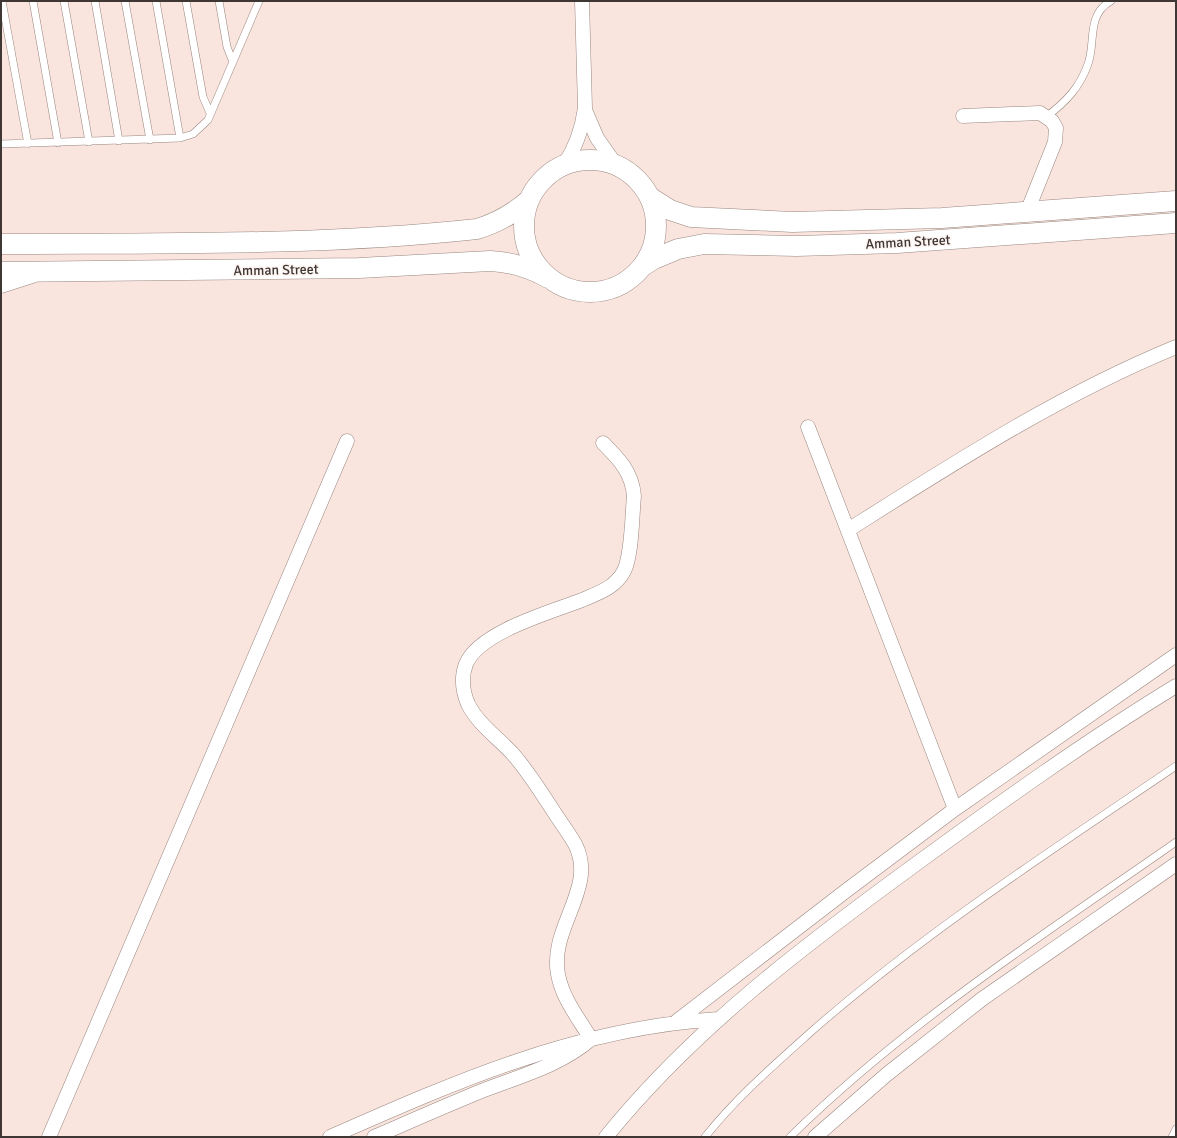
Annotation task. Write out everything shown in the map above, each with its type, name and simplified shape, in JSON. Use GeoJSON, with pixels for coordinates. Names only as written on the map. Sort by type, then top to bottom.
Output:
{"type":"FeatureCollection","features":[{"type":"Feature","properties":{"kind":"main road"},"geometry":{"type":"LineString","coordinates":[[590,160],[616,165],[637,178],[651,198],[657,226],[651,254],[633,277],[620,286],[606,291],[590,293],[575,291],[560,286],[548,278],[538,268],[525,242],[525,214],[529,200],[543,179],[564,165],[590,160]]}},
{"type":"Feature","properties":{"kind":"main road","name":"Amman Street"},"geometry":{"type":"LineString","coordinates":[[651,198],[670,210],[691,217],[792,222],[892,221],[1176,201]]}},
{"type":"Feature","properties":{"kind":"main road","name":"Amman Street"},"geometry":{"type":"LineString","coordinates":[[1,244],[222,242],[411,236],[477,229],[514,213],[529,200]]}},
{"type":"Feature","properties":{"kind":"main road","name":"Amman Street"},"geometry":{"type":"LineString","coordinates":[[643,266],[654,259],[678,249],[704,244],[797,246],[897,243],[1176,223]]}},
{"type":"Feature","properties":{"kind":"main road","name":"Amman Street"},"geometry":{"type":"LineString","coordinates":[[1,272],[359,268],[490,260],[520,265],[548,278]]}},
{"type":"Feature","properties":{"kind":"street"},"geometry":{"type":"LineString","coordinates":[[564,165],[581,132],[584,108],[582,1]]}},
{"type":"Feature","properties":{"kind":"street"},"geometry":{"type":"LineString","coordinates":[[584,108],[597,138],[616,165]]}},
{"type":"Feature","properties":{"kind":"street"},"geometry":{"type":"LineString","coordinates":[[963,116],[1040,113],[1047,116],[1052,121],[1056,135],[1027,212]]}},
{"type":"Feature","properties":{"kind":"street"},"geometry":{"type":"LineString","coordinates":[[1,284],[39,272]]}},
{"type":"Feature","properties":{"kind":"street"},"geometry":{"type":"LineString","coordinates":[[848,530],[1012,428],[1105,379],[1176,347]]}},
{"type":"Feature","properties":{"kind":"street"},"geometry":{"type":"LineString","coordinates":[[808,427],[955,809]]}},
{"type":"Feature","properties":{"kind":"street"},"geometry":{"type":"LineString","coordinates":[[49,1137],[347,441]]}},
{"type":"Feature","properties":{"kind":"street"},"geometry":{"type":"LineString","coordinates":[[591,1039],[566,997],[558,974],[556,962],[561,933],[580,884],[582,870],[579,853],[530,775],[472,712],[464,694],[463,684],[466,664],[471,655],[485,641],[504,631],[605,590],[621,576],[628,555],[634,496],[633,486],[626,468],[603,443]]}},
{"type":"Feature","properties":{"kind":"street"},"geometry":{"type":"LineString","coordinates":[[677,1022],[847,890],[955,809],[1176,655]]}},
{"type":"Feature","properties":{"kind":"street"},"geometry":{"type":"LineString","coordinates":[[606,1137],[684,1050],[718,1019],[847,914],[992,808],[1129,715],[1176,686]]}},
{"type":"Feature","properties":{"kind":"street"},"geometry":{"type":"LineString","coordinates":[[815,1137],[886,1075],[976,1004],[1031,963],[1176,864]]}},
{"type":"Feature","properties":{"kind":"street"},"geometry":{"type":"LineString","coordinates":[[330,1137],[431,1093],[508,1062],[645,1026],[718,1019]]}},
{"type":"Feature","properties":{"kind":"street"},"geometry":{"type":"LineString","coordinates":[[374,1137],[448,1105],[557,1062],[591,1039]]}},
{"type":"Feature","properties":{"kind":"lane"},"geometry":{"type":"LineString","coordinates":[[2,1],[28,144]]}},
{"type":"Feature","properties":{"kind":"lane"},"geometry":{"type":"LineString","coordinates":[[33,1],[58,143]]}},
{"type":"Feature","properties":{"kind":"lane"},"geometry":{"type":"LineString","coordinates":[[64,1],[89,142]]}},
{"type":"Feature","properties":{"kind":"lane"},"geometry":{"type":"LineString","coordinates":[[94,1],[119,141]]}},
{"type":"Feature","properties":{"kind":"lane"},"geometry":{"type":"LineString","coordinates":[[125,1],[150,140]]}},
{"type":"Feature","properties":{"kind":"lane"},"geometry":{"type":"LineString","coordinates":[[156,1],[180,138]]}},
{"type":"Feature","properties":{"kind":"lane"},"geometry":{"type":"LineString","coordinates":[[186,1],[203,97],[210,113]]}},
{"type":"Feature","properties":{"kind":"lane"},"geometry":{"type":"LineString","coordinates":[[219,1],[227,48],[233,62]]}},
{"type":"Feature","properties":{"kind":"lane"},"geometry":{"type":"LineString","coordinates":[[252,1],[256,8]]}},
{"type":"Feature","properties":{"kind":"lane"},"geometry":{"type":"LineString","coordinates":[[1,144],[150,140],[180,138],[193,134],[199,130],[210,113],[259,1]]}},
{"type":"Feature","properties":{"kind":"lane"},"geometry":{"type":"LineString","coordinates":[[1047,116],[1069,98],[1078,86],[1091,53],[1094,21],[1101,8],[1111,1]]}},
{"type":"Feature","properties":{"kind":"lane"},"geometry":{"type":"LineString","coordinates":[[705,1137],[742,1093],[836,1011],[886,971],[987,895],[1176,766]]}},
{"type":"Feature","properties":{"kind":"lane"},"geometry":{"type":"LineString","coordinates":[[790,1137],[843,1087],[929,1016],[987,973],[1176,842]]}},
{"type":"Feature","properties":{"kind":"lane"},"geometry":{"type":"LineString","coordinates":[[1172,1137],[1176,1129]]}}]}
